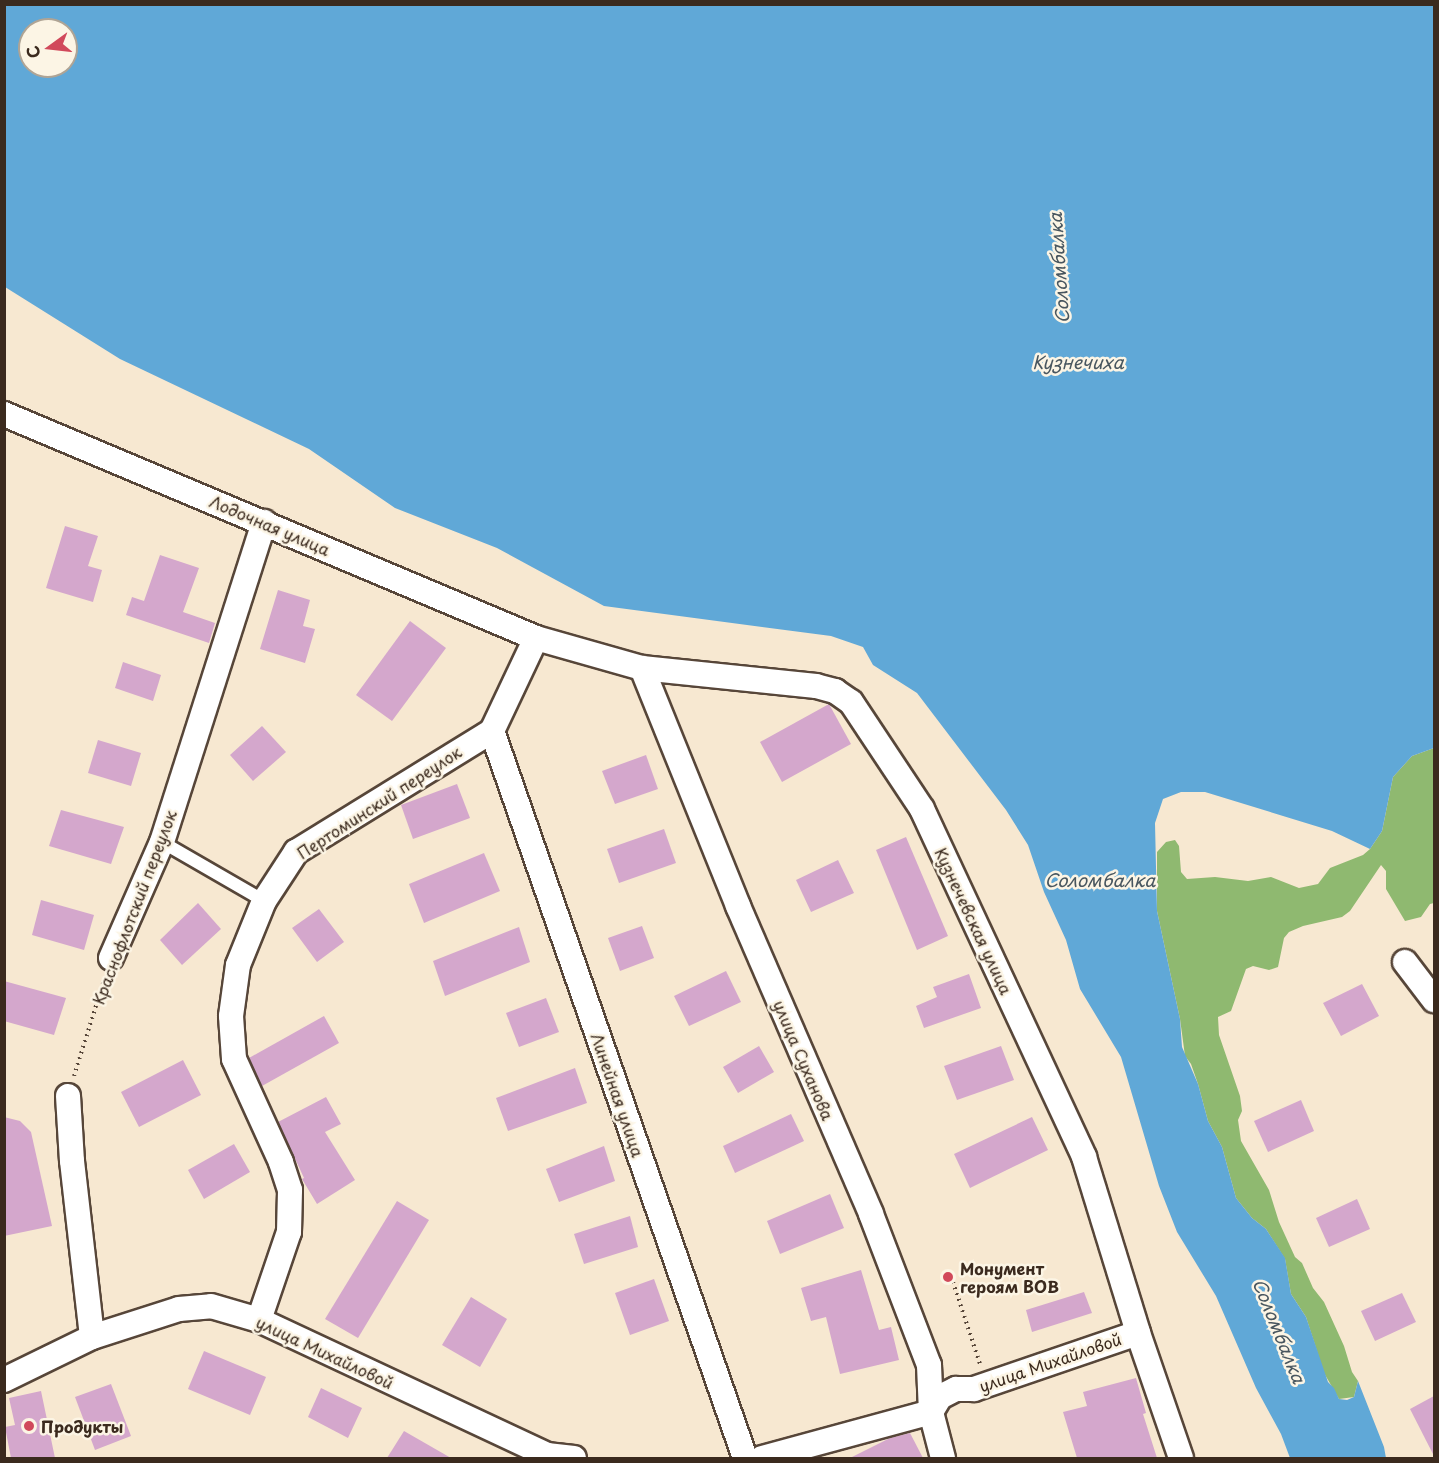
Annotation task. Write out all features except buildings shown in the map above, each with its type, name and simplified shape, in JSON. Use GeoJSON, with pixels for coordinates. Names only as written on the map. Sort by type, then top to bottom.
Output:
{"type":"FeatureCollection","features":[{"type":"Feature","properties":{"kind":"street","name":"Лодочная улица"},"geometry":{"type":"LineString","coordinates":[[4,414],[536,638]]}},
{"type":"Feature","properties":{"kind":"street","name":"Краснофлотский переулок"},"geometry":{"type":"LineString","coordinates":[[111,958],[162,842],[264,522]]}},
{"type":"Feature","properties":{"kind":"street","name":"Кузнечевская улица"},"geometry":{"type":"LineString","coordinates":[[536,638],[642,668],[816,686],[835,691],[851,702],[922,809],[1084,1157],[1138,1333],[1181,1458]]}},
{"type":"Feature","properties":{"kind":"street"},"geometry":{"type":"LineString","coordinates":[[492,731],[536,638]]}},
{"type":"Feature","properties":{"kind":"street","name":"улица Суханова"},"geometry":{"type":"LineString","coordinates":[[642,668],[738,906],[871,1214],[929,1365],[931,1412],[943,1458]]}},
{"type":"Feature","properties":{"kind":"street","name":"Пертоминский переулок"},"geometry":{"type":"LineString","coordinates":[[258,1320],[288,1232],[290,1190],[281,1162],[234,1059],[231,1016],[238,965],[264,901],[296,852],[492,731]]}},
{"type":"Feature","properties":{"kind":"street","name":"Линейная улица"},"geometry":{"type":"LineString","coordinates":[[492,731],[746,1458]]}},
{"type":"Feature","properties":{"kind":"street"},"geometry":{"type":"LineString","coordinates":[[1405,962],[1434,1000]]}},
{"type":"Feature","properties":{"kind":"street"},"geometry":{"type":"LineString","coordinates":[[68,1096],[72,1161],[92,1337]]}},
{"type":"Feature","properties":{"kind":"street","name":"улица Михайловой"},"geometry":{"type":"LineString","coordinates":[[4,1380],[92,1337],[179,1309],[211,1306],[258,1320],[547,1455],[574,1458]]}},
{"type":"Feature","properties":{"kind":"street","name":"улица Михайловой"},"geometry":{"type":"LineString","coordinates":[[931,1412],[940,1397],[956,1389],[974,1389],[987,1385],[1138,1333]]}},
{"type":"Feature","properties":{"kind":"street"},"geometry":{"type":"LineString","coordinates":[[762,1458],[931,1412]]}},
{"type":"Feature","properties":{"kind":"lane"},"geometry":{"type":"LineString","coordinates":[[162,842],[264,901]]}},
{"type":"Feature","properties":{"kind":"path","name":"Краснофлотский переулок"},"geometry":{"type":"LineString","coordinates":[[68,1096],[111,958]]}},
{"type":"Feature","properties":{"kind":"path"},"geometry":{"type":"LineString","coordinates":[[952,1282],[987,1385]]}},
{"type":"Feature","properties":{"kind":"green space"},"geometry":{"type":"Polygon","coordinates":[[[1434,748],[1434,903],[1430,904],[1421,917],[1405,921],[1386,889],[1386,871],[1381,865],[1350,911],[1342,917],[1303,926],[1289,932],[1284,938],[1278,967],[1269,970],[1253,966],[1246,969],[1231,1011],[1218,1017],[1219,1035],[1240,1096],[1242,1111],[1238,1120],[1241,1141],[1269,1190],[1279,1222],[1295,1257],[1302,1263],[1313,1288],[1324,1302],[1344,1346],[1352,1372],[1358,1381],[1354,1397],[1339,1399],[1324,1373],[1306,1317],[1291,1294],[1285,1259],[1266,1229],[1252,1218],[1236,1198],[1222,1147],[1208,1121],[1191,1064],[1185,1056],[1180,1019],[1157,911],[1157,852],[1166,842],[1175,840],[1179,846],[1181,872],[1187,879],[1215,877],[1248,881],[1271,877],[1299,888],[1318,884],[1330,868],[1363,855],[1370,849],[1382,831],[1393,777],[1412,756],[1434,748]]]}},
{"type":"Feature","properties":{"kind":"water","name":"Кузнечиха"},"geometry":{"type":"Polygon","coordinates":[[[4,5],[1434,5],[1434,748],[1412,756],[1393,777],[1382,831],[1370,849],[1332,831],[1205,792],[1181,792],[1163,799],[1155,823],[1157,911],[1180,1019],[1182,1047],[1198,1084],[1208,1121],[1222,1147],[1236,1198],[1252,1218],[1266,1229],[1285,1258],[1291,1294],[1306,1317],[1328,1382],[1339,1399],[1347,1400],[1354,1397],[1358,1381],[1384,1447],[1386,1458],[1290,1458],[1281,1434],[1256,1388],[1216,1296],[1177,1232],[1159,1186],[1121,1057],[1080,989],[1066,940],[1044,892],[1028,845],[1006,810],[917,693],[873,665],[863,647],[831,636],[604,606],[497,548],[395,508],[309,449],[120,359],[5,287],[4,5]]]}},
{"type":"Feature","properties":{"kind":"place","name":"Монумент героям ВОВ"},"geometry":{"type":"Point","coordinates":[948,1277]}},
{"type":"Feature","properties":{"kind":"place","name":"Продукты"},"geometry":{"type":"Point","coordinates":[29,1426]}},
{"type":"Feature","properties":{"kind":"water label","name":"Соломбалка"},"geometry":{"type":"Point","coordinates":[1059,268]}},
{"type":"Feature","properties":{"kind":"water label","name":"Соломбалка"},"geometry":{"type":"Point","coordinates":[1100,880]}},
{"type":"Feature","properties":{"kind":"water label","name":"Соломбалка"},"geometry":{"type":"Point","coordinates":[1279,1331]}}]}
